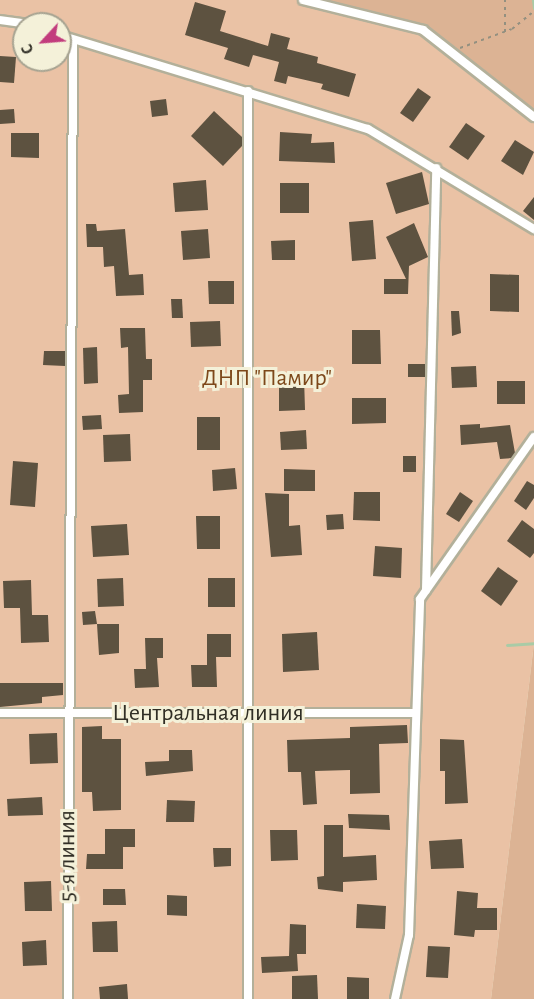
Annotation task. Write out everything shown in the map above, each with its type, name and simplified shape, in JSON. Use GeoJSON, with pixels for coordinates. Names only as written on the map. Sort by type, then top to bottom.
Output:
{"type":"FeatureCollection","features":[{"type":"Feature","properties":{"kind":"street"},"geometry":{"type":"LineString","coordinates":[[303,0],[423,30],[534,117]]}},
{"type":"Feature","properties":{"kind":"street"},"geometry":{"type":"LineString","coordinates":[[73,40],[368,129],[534,229]]}},
{"type":"Feature","properties":{"kind":"street","name":"5-я линия"},"geometry":{"type":"LineString","coordinates":[[68,999],[73,40]]}},
{"type":"Feature","properties":{"kind":"street"},"geometry":{"type":"LineString","coordinates":[[248,91],[248,999]]}},
{"type":"Feature","properties":{"kind":"street"},"geometry":{"type":"LineString","coordinates":[[426,590],[436,168]]}},
{"type":"Feature","properties":{"kind":"street"},"geometry":{"type":"LineString","coordinates":[[395,999],[410,935],[420,599],[534,437]]}},
{"type":"Feature","properties":{"kind":"street","name":"Центральная линия"},"geometry":{"type":"LineString","coordinates":[[0,713],[248,716],[415,713]]}},
{"type":"Feature","properties":{"kind":"path"},"geometry":{"type":"LineString","coordinates":[[504,32],[505,0]]}},
{"type":"Feature","properties":{"kind":"path"},"geometry":{"type":"LineString","coordinates":[[453,52],[504,32],[532,13]]}},
{"type":"Feature","properties":{"kind":"green space","name":"ДНП \"Памир\""},"geometry":{"type":"Polygon","coordinates":[[[0,0],[303,0],[423,30],[534,116],[534,643],[491,999],[0,999],[0,0]]]}},
{"type":"Feature","properties":{"kind":"shaded area"},"geometry":{"type":"Polygon","coordinates":[[[303,0],[534,0],[534,116],[423,30],[303,0]]]}},
{"type":"Feature","properties":{"kind":"shaded area"},"geometry":{"type":"Polygon","coordinates":[[[534,643],[534,999],[491,999],[534,643]]]}},
{"type":"Feature","properties":{"kind":"building"},"geometry":{"type":"Polygon","coordinates":[[[195,2],[226,11],[220,31],[268,46],[271,33],[290,38],[287,49],[318,57],[317,63],[356,74],[349,97],[321,89],[323,84],[288,76],[286,84],[274,81],[279,62],[253,55],[249,67],[224,59],[228,48],[185,35],[195,2]]]}},
{"type":"Feature","properties":{"kind":"building"},"geometry":{"type":"Polygon","coordinates":[[[0,56],[12,57],[14,83],[0,82],[0,56]]]}},
{"type":"Feature","properties":{"kind":"building"},"geometry":{"type":"Polygon","coordinates":[[[418,88],[431,97],[413,122],[400,113],[418,88]]]}},
{"type":"Feature","properties":{"kind":"building"},"geometry":{"type":"Polygon","coordinates":[[[166,99],[168,115],[152,117],[150,101],[166,99]]]}},
{"type":"Feature","properties":{"kind":"building"},"geometry":{"type":"Polygon","coordinates":[[[14,109],[15,123],[0,124],[0,110],[14,109]]]}},
{"type":"Feature","properties":{"kind":"building"},"geometry":{"type":"Polygon","coordinates":[[[214,111],[242,137],[242,146],[223,166],[191,136],[214,111]]]}},
{"type":"Feature","properties":{"kind":"building"},"geometry":{"type":"Polygon","coordinates":[[[466,123],[485,136],[468,160],[449,147],[466,123]]]}},
{"type":"Feature","properties":{"kind":"building"},"geometry":{"type":"Polygon","coordinates":[[[280,132],[312,134],[311,143],[334,142],[335,163],[279,161],[280,132]]]}},
{"type":"Feature","properties":{"kind":"building"},"geometry":{"type":"Polygon","coordinates":[[[11,133],[39,133],[39,158],[11,157],[11,133]]]}},
{"type":"Feature","properties":{"kind":"building"},"geometry":{"type":"Polygon","coordinates":[[[515,140],[534,152],[523,175],[501,161],[515,140]]]}},
{"type":"Feature","properties":{"kind":"building"},"geometry":{"type":"Polygon","coordinates":[[[422,172],[429,204],[396,214],[386,183],[422,172]]]}},
{"type":"Feature","properties":{"kind":"building"},"geometry":{"type":"Polygon","coordinates":[[[206,180],[208,210],[175,212],[173,183],[206,180]]]}},
{"type":"Feature","properties":{"kind":"building"},"geometry":{"type":"Polygon","coordinates":[[[280,183],[309,183],[309,213],[280,213],[280,183]]]}},
{"type":"Feature","properties":{"kind":"building"},"geometry":{"type":"Polygon","coordinates":[[[534,197],[534,220],[523,211],[534,197]]]}},
{"type":"Feature","properties":{"kind":"building"},"geometry":{"type":"Polygon","coordinates":[[[373,220],[376,259],[352,261],[349,222],[373,220]]]}},
{"type":"Feature","properties":{"kind":"building"},"geometry":{"type":"Polygon","coordinates":[[[414,223],[428,257],[409,266],[408,294],[384,294],[384,279],[406,279],[386,237],[414,223]]]}},
{"type":"Feature","properties":{"kind":"building"},"geometry":{"type":"Polygon","coordinates":[[[86,224],[96,224],[97,231],[125,229],[129,275],[143,274],[144,295],[116,296],[114,266],[104,267],[103,247],[87,247],[86,224]]]}},
{"type":"Feature","properties":{"kind":"building"},"geometry":{"type":"Polygon","coordinates":[[[208,229],[210,258],[183,260],[181,231],[208,229]]]}},
{"type":"Feature","properties":{"kind":"building"},"geometry":{"type":"Polygon","coordinates":[[[295,240],[295,260],[272,260],[271,241],[295,240]]]}},
{"type":"Feature","properties":{"kind":"building"},"geometry":{"type":"Polygon","coordinates":[[[490,274],[519,275],[519,312],[490,311],[490,274]]]}},
{"type":"Feature","properties":{"kind":"building"},"geometry":{"type":"Polygon","coordinates":[[[208,281],[234,281],[234,304],[209,304],[208,281]]]}},
{"type":"Feature","properties":{"kind":"building"},"geometry":{"type":"Polygon","coordinates":[[[171,299],[182,299],[183,318],[172,318],[171,299]]]}},
{"type":"Feature","properties":{"kind":"building"},"geometry":{"type":"Polygon","coordinates":[[[451,311],[459,311],[461,333],[452,336],[451,311]]]}},
{"type":"Feature","properties":{"kind":"building"},"geometry":{"type":"Polygon","coordinates":[[[220,321],[221,346],[191,347],[190,322],[220,321]]]}},
{"type":"Feature","properties":{"kind":"building"},"geometry":{"type":"Polygon","coordinates":[[[120,328],[145,328],[146,359],[152,359],[152,380],[143,380],[143,412],[119,413],[118,395],[129,394],[128,347],[121,348],[120,328]]]}},
{"type":"Feature","properties":{"kind":"building"},"geometry":{"type":"Polygon","coordinates":[[[352,330],[380,330],[381,364],[352,364],[352,330]]]}},
{"type":"Feature","properties":{"kind":"building"},"geometry":{"type":"Polygon","coordinates":[[[97,347],[98,383],[84,384],[83,348],[97,347]]]}},
{"type":"Feature","properties":{"kind":"building"},"geometry":{"type":"Polygon","coordinates":[[[44,351],[65,351],[65,366],[43,365],[44,351]]]}},
{"type":"Feature","properties":{"kind":"building"},"geometry":{"type":"Polygon","coordinates":[[[408,364],[425,364],[425,377],[408,377],[408,364]]]}},
{"type":"Feature","properties":{"kind":"building"},"geometry":{"type":"Polygon","coordinates":[[[476,366],[477,387],[452,388],[451,367],[476,366]]]}},
{"type":"Feature","properties":{"kind":"building"},"geometry":{"type":"Polygon","coordinates":[[[279,377],[304,377],[305,410],[279,411],[279,377]]]}},
{"type":"Feature","properties":{"kind":"building"},"geometry":{"type":"Polygon","coordinates":[[[497,381],[525,381],[525,404],[497,404],[497,381]]]}},
{"type":"Feature","properties":{"kind":"building"},"geometry":{"type":"Polygon","coordinates":[[[352,398],[386,398],[386,423],[352,424],[352,398]]]}},
{"type":"Feature","properties":{"kind":"building"},"geometry":{"type":"Polygon","coordinates":[[[101,415],[102,429],[83,430],[82,416],[101,415]]]}},
{"type":"Feature","properties":{"kind":"building"},"geometry":{"type":"Polygon","coordinates":[[[197,417],[220,417],[220,450],[197,450],[197,417]]]}},
{"type":"Feature","properties":{"kind":"building"},"geometry":{"type":"Polygon","coordinates":[[[480,424],[480,428],[510,425],[515,453],[512,458],[500,459],[497,442],[461,445],[460,425],[480,424]]]}},
{"type":"Feature","properties":{"kind":"building"},"geometry":{"type":"Polygon","coordinates":[[[306,430],[307,449],[281,450],[280,432],[306,430]]]}},
{"type":"Feature","properties":{"kind":"building"},"geometry":{"type":"Polygon","coordinates":[[[130,434],[131,461],[104,462],[103,435],[130,434]]]}},
{"type":"Feature","properties":{"kind":"building"},"geometry":{"type":"Polygon","coordinates":[[[403,456],[416,456],[416,472],[403,472],[403,456]]]}},
{"type":"Feature","properties":{"kind":"building"},"geometry":{"type":"Polygon","coordinates":[[[13,461],[38,463],[35,507],[10,505],[13,461]]]}},
{"type":"Feature","properties":{"kind":"building"},"geometry":{"type":"Polygon","coordinates":[[[235,468],[237,489],[213,491],[212,470],[235,468]]]}},
{"type":"Feature","properties":{"kind":"building"},"geometry":{"type":"Polygon","coordinates":[[[284,469],[315,470],[315,491],[284,491],[284,469]]]}},
{"type":"Feature","properties":{"kind":"building"},"geometry":{"type":"Polygon","coordinates":[[[527,481],[534,485],[534,498],[526,510],[514,501],[527,481]]]}},
{"type":"Feature","properties":{"kind":"building"},"geometry":{"type":"Polygon","coordinates":[[[354,492],[380,492],[380,521],[353,520],[354,492]]]}},
{"type":"Feature","properties":{"kind":"building"},"geometry":{"type":"Polygon","coordinates":[[[460,492],[473,501],[459,522],[446,514],[460,492]]]}},
{"type":"Feature","properties":{"kind":"building"},"geometry":{"type":"Polygon","coordinates":[[[265,493],[289,494],[289,526],[300,525],[302,555],[271,557],[265,493]]]}},
{"type":"Feature","properties":{"kind":"building"},"geometry":{"type":"Polygon","coordinates":[[[343,514],[344,529],[327,530],[326,515],[343,514]]]}},
{"type":"Feature","properties":{"kind":"building"},"geometry":{"type":"Polygon","coordinates":[[[196,516],[220,516],[220,549],[197,549],[196,516]]]}},
{"type":"Feature","properties":{"kind":"building"},"geometry":{"type":"Polygon","coordinates":[[[522,520],[534,529],[534,553],[530,558],[507,541],[522,520]]]}},
{"type":"Feature","properties":{"kind":"building"},"geometry":{"type":"Polygon","coordinates":[[[127,524],[129,555],[93,557],[91,526],[127,524]]]}},
{"type":"Feature","properties":{"kind":"building"},"geometry":{"type":"Polygon","coordinates":[[[375,546],[402,548],[401,578],[373,576],[375,546]]]}},
{"type":"Feature","properties":{"kind":"building"},"geometry":{"type":"Polygon","coordinates":[[[498,567],[518,581],[501,606],[481,591],[498,567]]]}},
{"type":"Feature","properties":{"kind":"building"},"geometry":{"type":"Polygon","coordinates":[[[123,578],[124,606],[98,607],[97,579],[123,578]]]}},
{"type":"Feature","properties":{"kind":"building"},"geometry":{"type":"Polygon","coordinates":[[[208,578],[235,578],[235,607],[208,607],[208,578]]]}},
{"type":"Feature","properties":{"kind":"building"},"geometry":{"type":"Polygon","coordinates":[[[31,580],[32,615],[48,615],[49,642],[21,643],[20,608],[4,608],[3,581],[31,580]]]}},
{"type":"Feature","properties":{"kind":"building"},"geometry":{"type":"Polygon","coordinates":[[[95,611],[97,624],[83,625],[82,612],[95,611]]]}},
{"type":"Feature","properties":{"kind":"building"},"geometry":{"type":"Polygon","coordinates":[[[97,624],[119,624],[119,653],[99,655],[97,624]]]}},
{"type":"Feature","properties":{"kind":"building"},"geometry":{"type":"Polygon","coordinates":[[[317,632],[319,670],[283,672],[282,634],[317,632]]]}},
{"type":"Feature","properties":{"kind":"building"},"geometry":{"type":"Polygon","coordinates":[[[207,634],[231,634],[231,657],[216,657],[217,687],[192,687],[191,665],[207,665],[207,634]]]}},
{"type":"Feature","properties":{"kind":"building"},"geometry":{"type":"Polygon","coordinates":[[[145,638],[163,638],[163,658],[157,658],[159,687],[135,688],[134,669],[146,669],[145,638]]]}},
{"type":"Feature","properties":{"kind":"building"},"geometry":{"type":"Polygon","coordinates":[[[0,683],[63,683],[63,695],[42,697],[42,703],[0,707],[0,683]]]}},
{"type":"Feature","properties":{"kind":"building"},"geometry":{"type":"Polygon","coordinates":[[[407,725],[408,743],[379,744],[380,793],[350,794],[350,770],[315,771],[317,804],[303,805],[301,772],[288,772],[287,740],[350,738],[350,727],[407,725]]]}},
{"type":"Feature","properties":{"kind":"building"},"geometry":{"type":"Polygon","coordinates":[[[102,726],[102,739],[121,739],[121,810],[93,811],[92,792],[82,792],[82,727],[102,726]]]}},
{"type":"Feature","properties":{"kind":"building"},"geometry":{"type":"Polygon","coordinates":[[[57,733],[58,763],[30,764],[29,734],[57,733]]]}},
{"type":"Feature","properties":{"kind":"building"},"geometry":{"type":"Polygon","coordinates":[[[440,739],[464,740],[468,803],[445,804],[445,771],[440,771],[440,739]]]}},
{"type":"Feature","properties":{"kind":"building"},"geometry":{"type":"Polygon","coordinates":[[[169,750],[192,750],[193,771],[146,776],[145,762],[169,761],[169,750]]]}},
{"type":"Feature","properties":{"kind":"building"},"geometry":{"type":"Polygon","coordinates":[[[42,797],[43,815],[8,816],[7,799],[42,797]]]}},
{"type":"Feature","properties":{"kind":"building"},"geometry":{"type":"Polygon","coordinates":[[[167,800],[195,801],[194,822],[166,822],[167,800]]]}},
{"type":"Feature","properties":{"kind":"building"},"geometry":{"type":"Polygon","coordinates":[[[348,814],[389,815],[390,830],[349,828],[348,814]]]}},
{"type":"Feature","properties":{"kind":"building"},"geometry":{"type":"Polygon","coordinates":[[[324,825],[343,825],[343,857],[376,855],[377,880],[343,882],[343,892],[318,889],[317,877],[324,876],[324,825]]]}},
{"type":"Feature","properties":{"kind":"building"},"geometry":{"type":"Polygon","coordinates":[[[105,829],[135,829],[135,847],[123,847],[123,869],[86,869],[87,854],[105,854],[105,829]]]}},
{"type":"Feature","properties":{"kind":"building"},"geometry":{"type":"Polygon","coordinates":[[[270,830],[297,830],[298,860],[271,861],[270,830]]]}},
{"type":"Feature","properties":{"kind":"building"},"geometry":{"type":"Polygon","coordinates":[[[462,839],[464,868],[431,869],[429,841],[462,839]]]}},
{"type":"Feature","properties":{"kind":"building"},"geometry":{"type":"Polygon","coordinates":[[[213,848],[231,848],[231,866],[214,867],[213,848]]]}},
{"type":"Feature","properties":{"kind":"building"},"geometry":{"type":"Polygon","coordinates":[[[51,881],[52,911],[25,911],[24,882],[51,881]]]}},
{"type":"Feature","properties":{"kind":"building"},"geometry":{"type":"Polygon","coordinates":[[[103,889],[125,889],[126,905],[103,905],[103,889]]]}},
{"type":"Feature","properties":{"kind":"building"},"geometry":{"type":"Polygon","coordinates":[[[457,891],[478,893],[477,908],[497,908],[497,930],[475,930],[474,937],[454,935],[457,891]]]}},
{"type":"Feature","properties":{"kind":"building"},"geometry":{"type":"Polygon","coordinates":[[[167,895],[187,896],[187,916],[167,915],[167,895]]]}},
{"type":"Feature","properties":{"kind":"building"},"geometry":{"type":"Polygon","coordinates":[[[357,904],[386,906],[385,929],[356,928],[357,904]]]}},
{"type":"Feature","properties":{"kind":"building"},"geometry":{"type":"Polygon","coordinates":[[[117,921],[118,952],[93,952],[92,922],[117,921]]]}},
{"type":"Feature","properties":{"kind":"building"},"geometry":{"type":"Polygon","coordinates":[[[290,924],[306,925],[306,954],[297,954],[298,971],[262,973],[261,957],[289,956],[290,924]]]}},
{"type":"Feature","properties":{"kind":"building"},"geometry":{"type":"Polygon","coordinates":[[[46,940],[47,965],[23,966],[22,942],[46,940]]]}},
{"type":"Feature","properties":{"kind":"building"},"geometry":{"type":"Polygon","coordinates":[[[428,946],[450,947],[448,978],[426,977],[428,946]]]}},
{"type":"Feature","properties":{"kind":"building"},"geometry":{"type":"Polygon","coordinates":[[[317,975],[318,999],[292,999],[292,976],[317,975]]]}},
{"type":"Feature","properties":{"kind":"building"},"geometry":{"type":"Polygon","coordinates":[[[347,977],[369,978],[369,999],[347,999],[347,977]]]}},
{"type":"Feature","properties":{"kind":"building"},"geometry":{"type":"Polygon","coordinates":[[[127,984],[128,999],[100,999],[99,987],[127,984]]]}},
{"type":"Feature","properties":{"kind":"waterway"},"geometry":{"type":"LineString","coordinates":[[533,0],[534,8]]}},
{"type":"Feature","properties":{"kind":"waterway"},"geometry":{"type":"LineString","coordinates":[[507,645],[534,643]]}}]}
